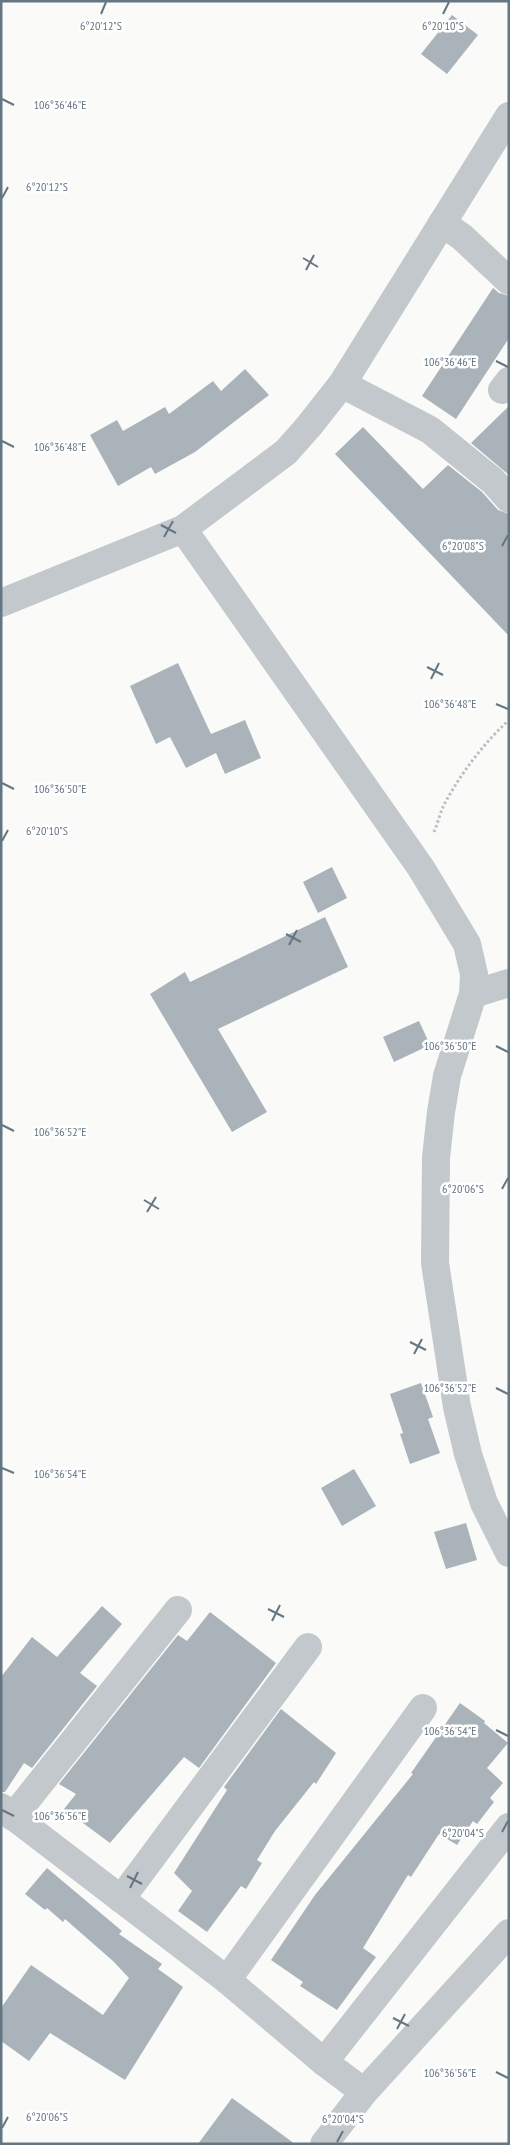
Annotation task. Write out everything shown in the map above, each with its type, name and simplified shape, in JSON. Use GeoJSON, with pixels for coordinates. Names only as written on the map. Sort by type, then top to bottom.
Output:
{"type":"FeatureCollection","features":[{"type":"Feature","properties":{"kind":"street"},"geometry":{"type":"LineString","coordinates":[[1,603],[183,529],[286,452],[342,384],[509,116]]}},
{"type":"Feature","properties":{"kind":"street"},"geometry":{"type":"LineString","coordinates":[[442,222],[462,237],[509,281]]}},
{"type":"Feature","properties":{"kind":"street"},"geometry":{"type":"LineString","coordinates":[[342,384],[438,435],[493,481],[509,499]]}},
{"type":"Feature","properties":{"kind":"street"},"geometry":{"type":"LineString","coordinates":[[183,529],[421,868],[468,944],[474,974],[473,994],[447,1076],[441,1112],[436,1158],[435,1263],[457,1407],[468,1454],[484,1503],[509,1553]]}},
{"type":"Feature","properties":{"kind":"street"},"geometry":{"type":"LineString","coordinates":[[473,994],[509,983]]}},
{"type":"Feature","properties":{"kind":"street"},"geometry":{"type":"LineString","coordinates":[[178,1610],[7,1812],[227,1980],[324,2062],[364,2092]]}},
{"type":"Feature","properties":{"kind":"street"},"geometry":{"type":"LineString","coordinates":[[121,1900],[308,1647]]}},
{"type":"Feature","properties":{"kind":"street"},"geometry":{"type":"LineString","coordinates":[[227,1980],[423,1708]]}},
{"type":"Feature","properties":{"kind":"street"},"geometry":{"type":"LineString","coordinates":[[324,2062],[509,1827]]}},
{"type":"Feature","properties":{"kind":"street"},"geometry":{"type":"LineString","coordinates":[[324,2144],[364,2092],[509,1933]]}},
{"type":"Feature","properties":{"kind":"path"},"geometry":{"type":"LineString","coordinates":[[421,868],[444,804],[493,735],[509,720]]}},
{"type":"Feature","properties":{"kind":"building"},"geometry":{"type":"Polygon","coordinates":[[[452,15],[478,35],[447,74],[421,54],[452,15]]]}},
{"type":"Feature","properties":{"kind":"building"},"geometry":{"type":"Polygon","coordinates":[[[493,288],[499,293],[509,296],[509,338],[456,419],[422,396],[493,288]]]}},
{"type":"Feature","properties":{"kind":"building"},"geometry":{"type":"Polygon","coordinates":[[[245,369],[269,395],[195,452],[155,474],[151,467],[118,486],[90,435],[117,420],[123,431],[165,407],[169,414],[213,381],[221,391],[245,369]]]}},
{"type":"Feature","properties":{"kind":"building"},"geometry":{"type":"Polygon","coordinates":[[[509,406],[509,475],[471,443],[509,406]]]}},
{"type":"Feature","properties":{"kind":"building"},"geometry":{"type":"Polygon","coordinates":[[[363,427],[423,489],[448,465],[482,492],[498,510],[509,514],[509,636],[335,454],[363,427]]]}},
{"type":"Feature","properties":{"kind":"building"},"geometry":{"type":"Polygon","coordinates":[[[178,663],[211,734],[245,720],[261,758],[225,774],[216,753],[186,768],[170,737],[156,744],[130,686],[178,663]]]}},
{"type":"Feature","properties":{"kind":"building"},"geometry":{"type":"Polygon","coordinates":[[[332,867],[347,898],[318,913],[303,882],[332,867]]]}},
{"type":"Feature","properties":{"kind":"building"},"geometry":{"type":"Polygon","coordinates":[[[325,917],[348,967],[218,1029],[267,1112],[232,1132],[150,994],[185,972],[190,982],[325,917]]]}},
{"type":"Feature","properties":{"kind":"building"},"geometry":{"type":"Polygon","coordinates":[[[419,1021],[430,1045],[394,1062],[383,1037],[419,1021]]]}},
{"type":"Feature","properties":{"kind":"building"},"geometry":{"type":"Polygon","coordinates":[[[421,1383],[433,1417],[428,1419],[440,1453],[410,1464],[400,1434],[403,1433],[390,1394],[421,1383]]]}},
{"type":"Feature","properties":{"kind":"building"},"geometry":{"type":"Polygon","coordinates":[[[354,1469],[376,1506],[342,1526],[321,1488],[354,1469]]]}},
{"type":"Feature","properties":{"kind":"building"},"geometry":{"type":"Polygon","coordinates":[[[466,1523],[477,1560],[446,1569],[434,1532],[466,1523]]]}},
{"type":"Feature","properties":{"kind":"building"},"geometry":{"type":"Polygon","coordinates":[[[102,1606],[122,1624],[80,1673],[97,1686],[32,1768],[24,1763],[5,1792],[1,1792],[1,1677],[32,1637],[57,1657],[102,1606]]]}},
{"type":"Feature","properties":{"kind":"building"},"geometry":{"type":"Polygon","coordinates":[[[210,1612],[276,1663],[199,1768],[184,1757],[110,1843],[64,1809],[76,1794],[59,1784],[178,1635],[187,1641],[210,1612]]]}},
{"type":"Feature","properties":{"kind":"building"},"geometry":{"type":"Polygon","coordinates":[[[460,1703],[485,1721],[484,1723],[508,1743],[487,1768],[503,1783],[490,1798],[494,1802],[477,1824],[473,1821],[457,1845],[439,1834],[411,1877],[408,1875],[363,1948],[376,1957],[337,2010],[300,1986],[303,1982],[271,1960],[315,1895],[413,1774],[411,1773],[460,1703]]]}},
{"type":"Feature","properties":{"kind":"building"},"geometry":{"type":"Polygon","coordinates":[[[281,1709],[336,1753],[316,1784],[314,1782],[275,1831],[257,1860],[262,1863],[246,1889],[241,1886],[207,1932],[178,1911],[192,1891],[174,1873],[227,1790],[224,1787],[281,1709]]]}},
{"type":"Feature","properties":{"kind":"building"},"geometry":{"type":"Polygon","coordinates":[[[47,1868],[122,1931],[119,1934],[162,1964],[158,1969],[183,1987],[125,2080],[50,2033],[29,2061],[1,2041],[1,2008],[31,1965],[103,2015],[129,1978],[113,1961],[65,1919],[63,1922],[47,1908],[45,1910],[25,1894],[47,1868]]]}},
{"type":"Feature","properties":{"kind":"building"},"geometry":{"type":"Polygon","coordinates":[[[232,2098],[295,2144],[198,2144],[232,2098]]]}}]}
